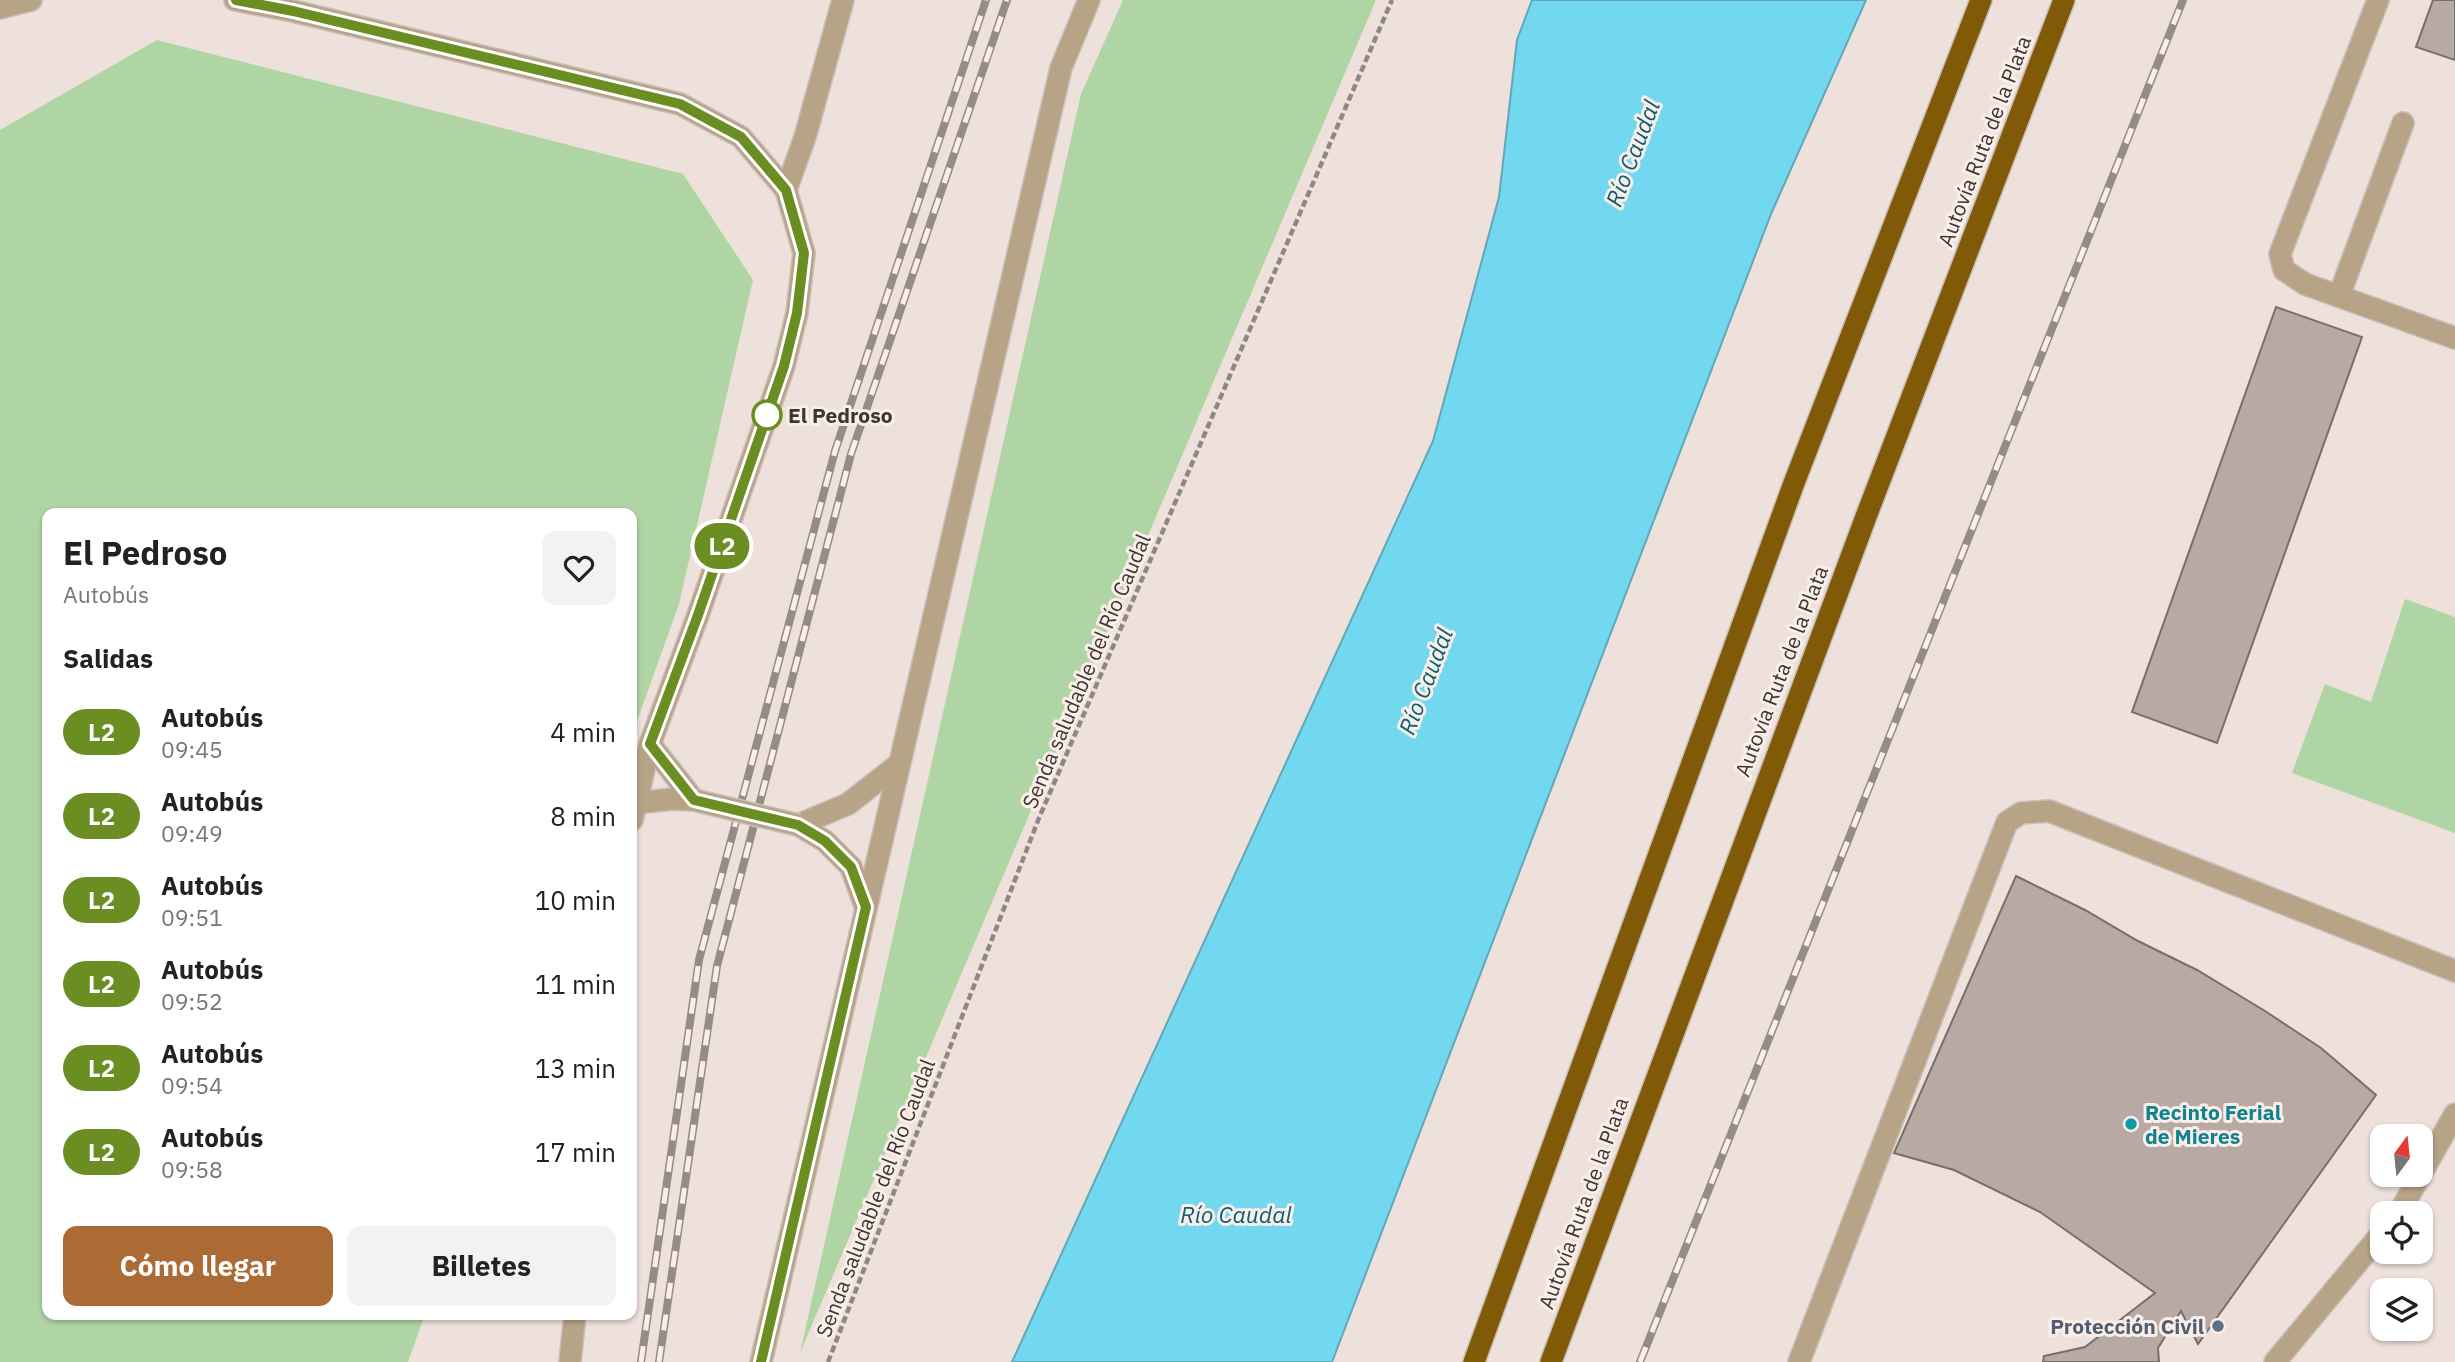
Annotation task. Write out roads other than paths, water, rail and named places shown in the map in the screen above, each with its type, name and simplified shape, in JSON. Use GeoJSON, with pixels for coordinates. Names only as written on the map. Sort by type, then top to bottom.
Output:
{"type":"FeatureCollection","features":[{"type":"Feature","properties":{"kind":"highway"},"geometry":{"type":"LineString","coordinates":[[1474,1362],[1789,496],[1981,0]]}},
{"type":"Feature","properties":{"kind":"highway","name":"Autovía Ruta de la Plata"},"geometry":{"type":"LineString","coordinates":[[1551,1362],[1678,1015],[2064,0]]}},
{"type":"Feature","properties":{"kind":"street"},"geometry":{"type":"LineString","coordinates":[[0,8],[30,0]]}},
{"type":"Feature","properties":{"kind":"street"},"geometry":{"type":"LineString","coordinates":[[236,0],[293,11],[680,104],[741,137],[786,190],[804,253],[797,313],[788,353],[698,615],[650,744],[637,796]]}},
{"type":"Feature","properties":{"kind":"street"},"geometry":{"type":"LineString","coordinates":[[786,190],[805,137],[844,0]]}},
{"type":"Feature","properties":{"kind":"street"},"geometry":{"type":"LineString","coordinates":[[761,1362],[1061,68],[1089,0]]}},
{"type":"Feature","properties":{"kind":"street"},"geometry":{"type":"LineString","coordinates":[[2378,0],[2280,254],[2284,270],[2305,284],[2455,338]]}},
{"type":"Feature","properties":{"kind":"street"},"geometry":{"type":"LineString","coordinates":[[2339,296],[2403,123]]}},
{"type":"Feature","properties":{"kind":"street"},"geometry":{"type":"LineString","coordinates":[[650,744],[694,800]]}},
{"type":"Feature","properties":{"kind":"street"},"geometry":{"type":"LineString","coordinates":[[798,825],[848,804],[899,764]]}},
{"type":"Feature","properties":{"kind":"street"},"geometry":{"type":"LineString","coordinates":[[637,811],[673,799],[694,800],[798,825],[825,841],[851,867],[866,907]]}},
{"type":"Feature","properties":{"kind":"street"},"geometry":{"type":"LineString","coordinates":[[1799,1362],[2007,822],[2021,813],[2049,811],[2455,971]]}},
{"type":"Feature","properties":{"kind":"street"},"geometry":{"type":"LineString","coordinates":[[2406,1201],[2455,1114]]}},
{"type":"Feature","properties":{"kind":"street"},"geometry":{"type":"LineString","coordinates":[[2275,1362],[2370,1247]]}},
{"type":"Feature","properties":{"kind":"street"},"geometry":{"type":"LineString","coordinates":[[570,1362],[574,1320]]}},
{"type":"Feature","properties":{"kind":"water","name":"Río Caudal"},"geometry":{"type":"Polygon","coordinates":[[[1532,0],[1866,0],[1771,214],[1332,1362],[1012,1362],[1433,441],[1499,197],[1517,40],[1532,0]]]}},
{"type":"Feature","properties":{"kind":"railway"},"geometry":{"type":"LineString","coordinates":[[641,1362],[699,960],[835,451],[986,0]]}},
{"type":"Feature","properties":{"kind":"railway"},"geometry":{"type":"LineString","coordinates":[[659,1362],[717,966],[851,454],[1007,0]]}},
{"type":"Feature","properties":{"kind":"railway"},"geometry":{"type":"LineString","coordinates":[[1640,1362],[2183,0]]}},
{"type":"Feature","properties":{"kind":"place","name":"El Pedroso"},"geometry":{"type":"Point","coordinates":[767,415]}},
{"type":"Feature","properties":{"kind":"place","name":"Recinto Ferial de Mieres"},"geometry":{"type":"Point","coordinates":[2131,1124]}},
{"type":"Feature","properties":{"kind":"place","name":"Protección Civil"},"geometry":{"type":"Point","coordinates":[2218,1326]}}]}
